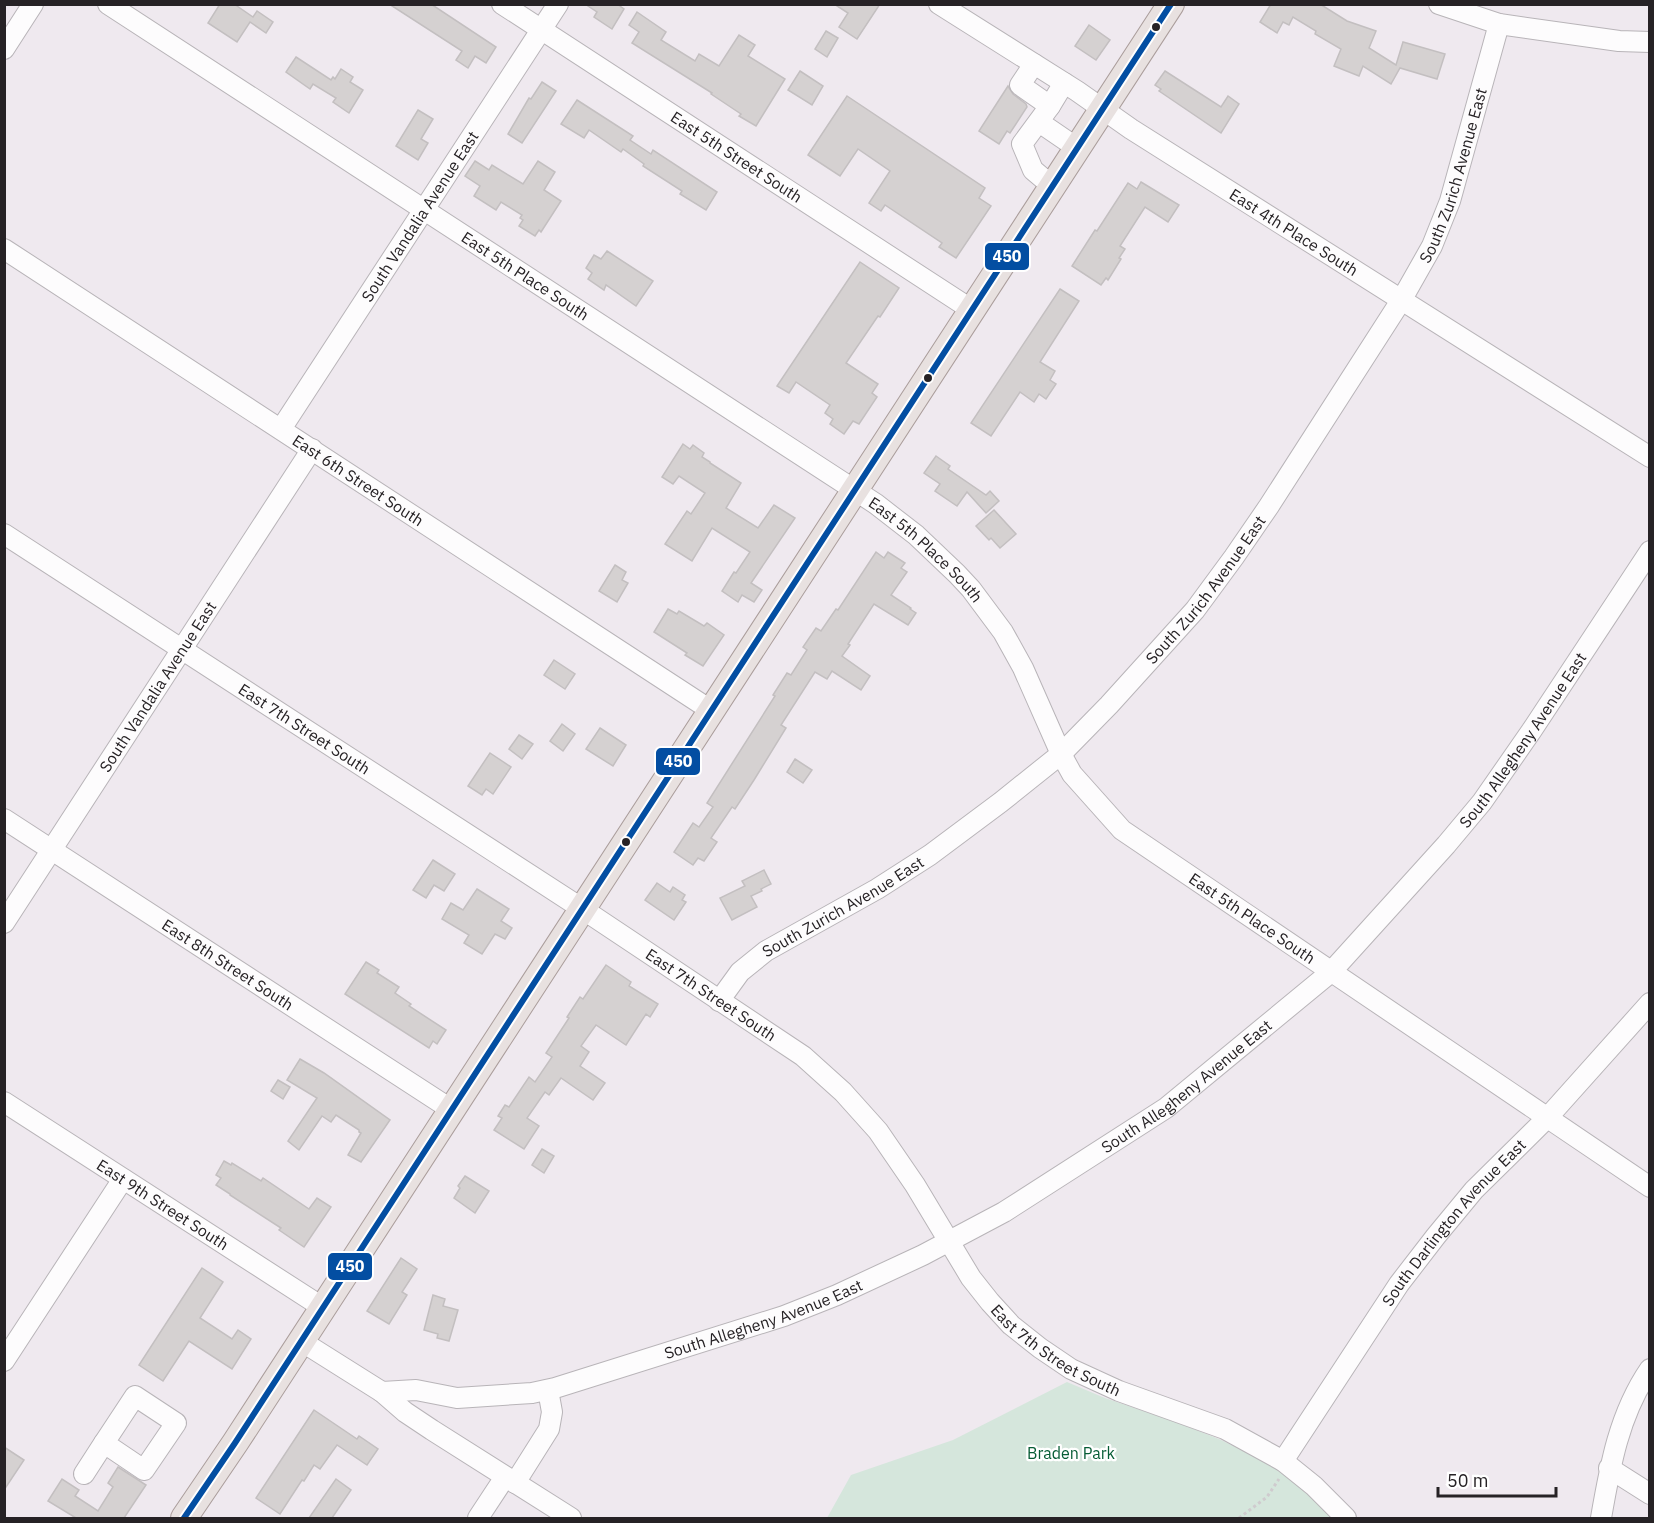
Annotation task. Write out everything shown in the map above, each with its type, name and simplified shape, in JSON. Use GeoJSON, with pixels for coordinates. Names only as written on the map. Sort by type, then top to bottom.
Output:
{"type":"FeatureCollection","features":[{"type":"Feature","properties":{"kind":"main road"},"geometry":{"type":"LineString","coordinates":[[184,1518],[1171,4]]}},
{"type":"Feature","properties":{"kind":"street"},"geometry":{"type":"LineString","coordinates":[[4,49],[33,4]]}},
{"type":"Feature","properties":{"kind":"street","name":"East 5th Place South"},"geometry":{"type":"LineString","coordinates":[[108,4],[876,504],[916,535],[970,589],[1003,632],[1023,668],[1072,774],[1122,830],[1650,1187]]}},
{"type":"Feature","properties":{"kind":"street","name":"East 5th Street South"},"geometry":{"type":"LineString","coordinates":[[502,4],[972,310]]}},
{"type":"Feature","properties":{"kind":"street","name":"South Vandalia Avenue East"},"geometry":{"type":"LineString","coordinates":[[281,429],[558,4]]}},
{"type":"Feature","properties":{"kind":"street","name":"East 4th Place South"},"geometry":{"type":"LineString","coordinates":[[939,4],[1650,457]]}},
{"type":"Feature","properties":{"kind":"street"},"geometry":{"type":"LineString","coordinates":[[1439,4],[1499,24],[1619,41],[1650,42]]}},
{"type":"Feature","properties":{"kind":"street","name":"South Zurich Avenue East"},"geometry":{"type":"LineString","coordinates":[[719,1001],[740,972],[766,951],[877,889],[930,855],[1002,802],[1061,754],[1195,610],[1269,506],[1402,299],[1432,246],[1450,201],[1499,24]]}},
{"type":"Feature","properties":{"kind":"street"},"geometry":{"type":"LineString","coordinates":[[1034,64],[1020,85],[1077,148]]}},
{"type":"Feature","properties":{"kind":"street"},"geometry":{"type":"LineString","coordinates":[[1052,186],[1033,170],[1022,144],[1064,83]]}},
{"type":"Feature","properties":{"kind":"street","name":"East 6th Street South"},"geometry":{"type":"LineString","coordinates":[[4,249],[712,711]]}},
{"type":"Feature","properties":{"kind":"street","name":"South Vandalia Avenue East"},"geometry":{"type":"LineString","coordinates":[[4,923],[312,449]]}},
{"type":"Feature","properties":{"kind":"street","name":"East 7th Street South"},"geometry":{"type":"LineString","coordinates":[[4,534],[581,908],[803,1056],[843,1092],[878,1131],[915,1185],[971,1278],[1011,1325],[1071,1369],[1119,1391],[1225,1429],[1286,1463],[1314,1486],[1346,1518]]}},
{"type":"Feature","properties":{"kind":"street","name":"South Allegheny Avenue East"},"geometry":{"type":"LineString","coordinates":[[382,1392],[416,1390],[457,1398],[506,1396],[548,1390],[784,1316],[837,1295],[948,1242],[1004,1212],[1166,1108],[1331,972],[1424,870],[1482,802],[1650,551]]}},
{"type":"Feature","properties":{"kind":"street","name":"East 8th Street South"},"geometry":{"type":"LineString","coordinates":[[4,819],[452,1110]]}},
{"type":"Feature","properties":{"kind":"street","name":"South Darlington Avenue East"},"geometry":{"type":"LineString","coordinates":[[1286,1463],[1399,1284],[1436,1236],[1474,1190],[1548,1117],[1650,1003]]}},
{"type":"Feature","properties":{"kind":"street","name":"East 9th Street South"},"geometry":{"type":"LineString","coordinates":[[4,1102],[322,1307]]}},
{"type":"Feature","properties":{"kind":"street"},"geometry":{"type":"LineString","coordinates":[[4,1361],[123,1179]]}},
{"type":"Feature","properties":{"kind":"street"},"geometry":{"type":"LineString","coordinates":[[301,1341],[382,1392],[405,1412],[571,1518]]}},
{"type":"Feature","properties":{"kind":"street"},"geometry":{"type":"LineString","coordinates":[[1601,1518],[1609,1468],[1622,1423],[1640,1383],[1650,1369]]}},
{"type":"Feature","properties":{"kind":"street"},"geometry":{"type":"LineString","coordinates":[[478,1518],[549,1429],[552,1412],[548,1390]]}},
{"type":"Feature","properties":{"kind":"street"},"geometry":{"type":"LineString","coordinates":[[84,1474],[104,1443]]}},
{"type":"Feature","properties":{"kind":"street"},"geometry":{"type":"LineString","coordinates":[[1609,1468],[1650,1494]]}},
{"type":"Feature","properties":{"kind":"path"},"geometry":{"type":"LineString","coordinates":[[1239,1518],[1267,1497],[1286,1463]]}},
{"type":"Feature","properties":{"kind":"green space","name":"Braden Park"},"geometry":{"type":"Polygon","coordinates":[[[1067,1382],[1105,1398],[1176,1422],[1250,1454],[1280,1471],[1305,1490],[1333,1518],[827,1518],[851,1475],[953,1440],[1067,1382]]]}},
{"type":"Feature","properties":{"kind":"building"},"geometry":{"type":"Polygon","coordinates":[[[220,4],[234,4],[253,17],[257,11],[273,22],[266,33],[250,22],[237,42],[208,23],[220,4]]]}},
{"type":"Feature","properties":{"kind":"building"},"geometry":{"type":"Polygon","coordinates":[[[389,4],[431,4],[496,47],[486,63],[475,56],[468,68],[456,60],[462,51],[389,4]]]}},
{"type":"Feature","properties":{"kind":"building"},"geometry":{"type":"Polygon","coordinates":[[[585,4],[617,4],[624,9],[612,29],[594,17],[597,12],[585,4]]]}},
{"type":"Feature","properties":{"kind":"building"},"geometry":{"type":"Polygon","coordinates":[[[834,4],[880,4],[857,39],[839,27],[848,13],[834,4]]]}},
{"type":"Feature","properties":{"kind":"building"},"geometry":{"type":"Polygon","coordinates":[[[1271,4],[1320,4],[1347,21],[1376,31],[1369,48],[1396,65],[1403,42],[1445,54],[1437,79],[1400,68],[1391,84],[1363,66],[1359,76],[1334,66],[1341,49],[1315,34],[1316,31],[1293,17],[1289,25],[1283,22],[1277,33],[1260,22],[1271,4]]]}},
{"type":"Feature","properties":{"kind":"building"},"geometry":{"type":"Polygon","coordinates":[[[637,12],[666,32],[661,40],[695,61],[699,54],[719,66],[739,35],[755,45],[748,56],[785,79],[756,126],[739,116],[741,114],[712,93],[632,43],[639,32],[629,25],[637,12]]]}},
{"type":"Feature","properties":{"kind":"building"},"geometry":{"type":"Polygon","coordinates":[[[1089,25],[1110,40],[1096,60],[1075,46],[1089,25]]]}},
{"type":"Feature","properties":{"kind":"building"},"geometry":{"type":"Polygon","coordinates":[[[826,31],[838,38],[827,57],[815,49],[826,31]]]}},
{"type":"Feature","properties":{"kind":"building"},"geometry":{"type":"Polygon","coordinates":[[[296,57],[331,80],[333,77],[335,79],[341,69],[353,77],[350,82],[363,90],[349,113],[333,102],[336,98],[313,84],[310,89],[286,72],[296,57]]]}},
{"type":"Feature","properties":{"kind":"building"},"geometry":{"type":"Polygon","coordinates":[[[800,71],[823,86],[812,105],[788,90],[800,71]]]}},
{"type":"Feature","properties":{"kind":"building"},"geometry":{"type":"Polygon","coordinates":[[[1165,71],[1221,107],[1228,96],[1239,104],[1221,133],[1159,91],[1161,89],[1155,85],[1165,71]]]}},
{"type":"Feature","properties":{"kind":"building"},"geometry":{"type":"Polygon","coordinates":[[[542,82],[556,91],[522,143],[508,134],[529,98],[531,99],[542,82]]]}},
{"type":"Feature","properties":{"kind":"building"},"geometry":{"type":"Polygon","coordinates":[[[1008,86],[1027,107],[1010,133],[1007,131],[999,144],[979,131],[1008,86]]]}},
{"type":"Feature","properties":{"kind":"building"},"geometry":{"type":"Polygon","coordinates":[[[847,96],[985,188],[979,198],[991,206],[956,258],[939,247],[942,243],[885,205],[881,211],[869,203],[890,171],[858,149],[840,176],[808,155],[847,96]]]}},
{"type":"Feature","properties":{"kind":"building"},"geometry":{"type":"Polygon","coordinates":[[[577,100],[633,136],[630,140],[651,154],[653,150],[717,192],[706,210],[680,194],[682,191],[643,166],[644,164],[623,149],[621,152],[589,130],[584,138],[561,124],[577,100]]]}},
{"type":"Feature","properties":{"kind":"building"},"geometry":{"type":"Polygon","coordinates":[[[418,110],[433,119],[421,139],[428,143],[418,160],[396,146],[418,110]]]}},
{"type":"Feature","properties":{"kind":"building"},"geometry":{"type":"Polygon","coordinates":[[[475,161],[489,170],[492,165],[523,184],[538,161],[555,172],[544,190],[561,201],[541,232],[539,230],[535,236],[519,226],[523,220],[520,218],[522,215],[501,202],[496,210],[474,196],[480,186],[465,176],[475,161]]]}},
{"type":"Feature","properties":{"kind":"building"},"geometry":{"type":"Polygon","coordinates":[[[1141,182],[1179,205],[1168,222],[1145,207],[1120,246],[1125,249],[1119,258],[1121,259],[1108,280],[1106,278],[1101,285],[1072,266],[1128,183],[1137,189],[1141,182]]]}},
{"type":"Feature","properties":{"kind":"building"},"geometry":{"type":"Polygon","coordinates":[[[607,251],[653,281],[636,306],[606,285],[604,290],[588,279],[592,273],[586,268],[594,255],[601,259],[607,251]]]}},
{"type":"Feature","properties":{"kind":"building"},"geometry":{"type":"Polygon","coordinates":[[[860,262],[899,288],[846,363],[878,384],[872,393],[877,397],[859,424],[853,421],[844,434],[830,424],[833,419],[825,413],[830,405],[796,382],[789,393],[777,386],[860,262]]]}},
{"type":"Feature","properties":{"kind":"building"},"geometry":{"type":"Polygon","coordinates":[[[1060,289],[1079,301],[1040,362],[1055,371],[1050,380],[1056,384],[1046,399],[1039,394],[1034,402],[1020,392],[991,436],[971,423],[1060,289]]]}},
{"type":"Feature","properties":{"kind":"building"},"geometry":{"type":"Polygon","coordinates":[[[683,444],[690,449],[693,445],[704,453],[702,457],[741,483],[726,508],[758,528],[774,505],[795,518],[751,583],[762,590],[754,602],[742,595],[738,602],[722,591],[750,552],[712,528],[692,561],[665,544],[687,511],[691,514],[705,493],[679,476],[673,484],[662,477],[683,444]]]}},
{"type":"Feature","properties":{"kind":"building"},"geometry":{"type":"Polygon","coordinates":[[[936,456],[950,466],[948,469],[986,495],[990,491],[999,501],[986,513],[967,492],[957,506],[935,491],[940,484],[924,473],[936,456]]]}},
{"type":"Feature","properties":{"kind":"building"},"geometry":{"type":"Polygon","coordinates":[[[994,510],[1016,534],[1000,548],[976,526],[994,510]]]}},
{"type":"Feature","properties":{"kind":"building"},"geometry":{"type":"Polygon","coordinates":[[[876,552],[884,558],[888,552],[905,563],[901,568],[907,572],[891,595],[916,613],[908,625],[874,604],[842,656],[870,676],[861,690],[832,671],[827,679],[815,672],[781,725],[786,728],[754,780],[735,809],[732,807],[711,838],[717,842],[704,861],[698,858],[693,865],[674,852],[693,823],[699,827],[713,807],[707,803],[775,696],[773,695],[787,673],[791,675],[807,650],[803,647],[816,628],[821,631],[836,609],[838,610],[876,552]]]}},
{"type":"Feature","properties":{"kind":"building"},"geometry":{"type":"Polygon","coordinates":[[[615,565],[626,572],[622,580],[628,583],[617,602],[599,591],[615,565]]]}},
{"type":"Feature","properties":{"kind":"building"},"geometry":{"type":"Polygon","coordinates":[[[668,609],[677,614],[679,611],[704,626],[707,623],[724,635],[703,666],[654,632],[668,609]]]}},
{"type":"Feature","properties":{"kind":"building"},"geometry":{"type":"Polygon","coordinates":[[[554,660],[575,674],[565,689],[544,675],[554,660]]]}},
{"type":"Feature","properties":{"kind":"building"},"geometry":{"type":"Polygon","coordinates":[[[562,724],[575,734],[563,751],[550,741],[562,724]]]}},
{"type":"Feature","properties":{"kind":"building"},"geometry":{"type":"Polygon","coordinates":[[[600,728],[626,745],[613,766],[586,749],[600,728]]]}},
{"type":"Feature","properties":{"kind":"building"},"geometry":{"type":"Polygon","coordinates":[[[519,735],[533,744],[522,759],[509,749],[519,735]]]}},
{"type":"Feature","properties":{"kind":"building"},"geometry":{"type":"Polygon","coordinates":[[[490,753],[511,767],[493,794],[486,789],[482,795],[468,786],[490,753]]]}},
{"type":"Feature","properties":{"kind":"building"},"geometry":{"type":"Polygon","coordinates":[[[795,759],[812,770],[803,783],[787,772],[795,759]]]}},
{"type":"Feature","properties":{"kind":"building"},"geometry":{"type":"Polygon","coordinates":[[[433,860],[455,874],[444,891],[434,885],[426,898],[413,890],[433,860]]]}},
{"type":"Feature","properties":{"kind":"building"},"geometry":{"type":"Polygon","coordinates":[[[764,870],[771,884],[751,896],[757,907],[732,920],[720,898],[745,886],[742,881],[764,870]]]}},
{"type":"Feature","properties":{"kind":"building"},"geometry":{"type":"Polygon","coordinates":[[[657,883],[670,892],[673,887],[685,895],[682,900],[686,902],[674,920],[645,900],[657,883]]]}},
{"type":"Feature","properties":{"kind":"building"},"geometry":{"type":"Polygon","coordinates":[[[477,889],[509,909],[501,921],[512,928],[505,939],[495,934],[482,954],[464,943],[469,935],[442,919],[451,903],[463,910],[477,889]]]}},
{"type":"Feature","properties":{"kind":"building"},"geometry":{"type":"Polygon","coordinates":[[[366,962],[379,970],[377,973],[399,987],[395,993],[411,1004],[409,1006],[446,1030],[437,1044],[433,1041],[429,1048],[345,994],[366,962]]]}},
{"type":"Feature","properties":{"kind":"building"},"geometry":{"type":"Polygon","coordinates":[[[606,965],[631,982],[629,986],[658,1004],[650,1017],[646,1014],[626,1045],[596,1025],[581,1046],[589,1052],[580,1066],[605,1083],[593,1100],[561,1078],[549,1095],[545,1092],[527,1118],[539,1126],[524,1149],[494,1130],[502,1118],[498,1116],[505,1105],[509,1107],[529,1077],[535,1082],[552,1057],[546,1053],[569,1018],[567,1017],[580,997],[583,999],[606,965]]]}},
{"type":"Feature","properties":{"kind":"building"},"geometry":{"type":"Polygon","coordinates":[[[300,1059],[324,1073],[390,1120],[361,1162],[348,1155],[361,1133],[336,1115],[331,1122],[322,1116],[299,1150],[288,1141],[317,1098],[287,1080],[300,1059]]]}},
{"type":"Feature","properties":{"kind":"building"},"geometry":{"type":"Polygon","coordinates":[[[278,1080],[290,1087],[283,1099],[271,1091],[278,1080]]]}},
{"type":"Feature","properties":{"kind":"building"},"geometry":{"type":"Polygon","coordinates":[[[542,1149],[554,1156],[544,1173],[532,1165],[542,1149]]]}},
{"type":"Feature","properties":{"kind":"building"},"geometry":{"type":"Polygon","coordinates":[[[224,1161],[231,1165],[232,1163],[261,1181],[263,1178],[309,1209],[317,1198],[331,1207],[304,1247],[279,1230],[281,1228],[216,1185],[221,1178],[216,1175],[224,1161]]]}},
{"type":"Feature","properties":{"kind":"building"},"geometry":{"type":"Polygon","coordinates":[[[465,1176],[489,1191],[475,1213],[454,1198],[465,1176]]]}},
{"type":"Feature","properties":{"kind":"building"},"geometry":{"type":"Polygon","coordinates":[[[401,1258],[417,1269],[402,1292],[407,1295],[389,1324],[367,1311],[401,1258]]]}},
{"type":"Feature","properties":{"kind":"building"},"geometry":{"type":"Polygon","coordinates":[[[202,1268],[223,1282],[200,1318],[232,1339],[238,1330],[251,1339],[232,1369],[189,1341],[163,1381],[139,1365],[202,1268]]]}},
{"type":"Feature","properties":{"kind":"building"},"geometry":{"type":"Polygon","coordinates":[[[433,1295],[445,1299],[443,1306],[458,1310],[449,1341],[437,1338],[438,1334],[424,1330],[433,1295]]]}},
{"type":"Feature","properties":{"kind":"building"},"geometry":{"type":"Polygon","coordinates":[[[314,1410],[357,1439],[359,1436],[378,1449],[367,1465],[337,1445],[320,1469],[314,1465],[280,1514],[256,1498],[314,1410]]]}},
{"type":"Feature","properties":{"kind":"building"},"geometry":{"type":"Polygon","coordinates":[[[4,1447],[24,1460],[4,1490],[4,1447]]]}},
{"type":"Feature","properties":{"kind":"building"},"geometry":{"type":"Polygon","coordinates":[[[118,1467],[146,1485],[124,1518],[76,1518],[48,1501],[62,1479],[79,1490],[75,1496],[98,1511],[113,1487],[108,1483],[118,1467]]]}},
{"type":"Feature","properties":{"kind":"building"},"geometry":{"type":"Polygon","coordinates":[[[336,1479],[351,1490],[332,1518],[309,1518],[336,1479]]]}},
{"type":"Feature","properties":{"kind":"transit line","name":"450"},"geometry":{"type":"LineString","coordinates":[[184,1518],[1171,4]]}}]}
